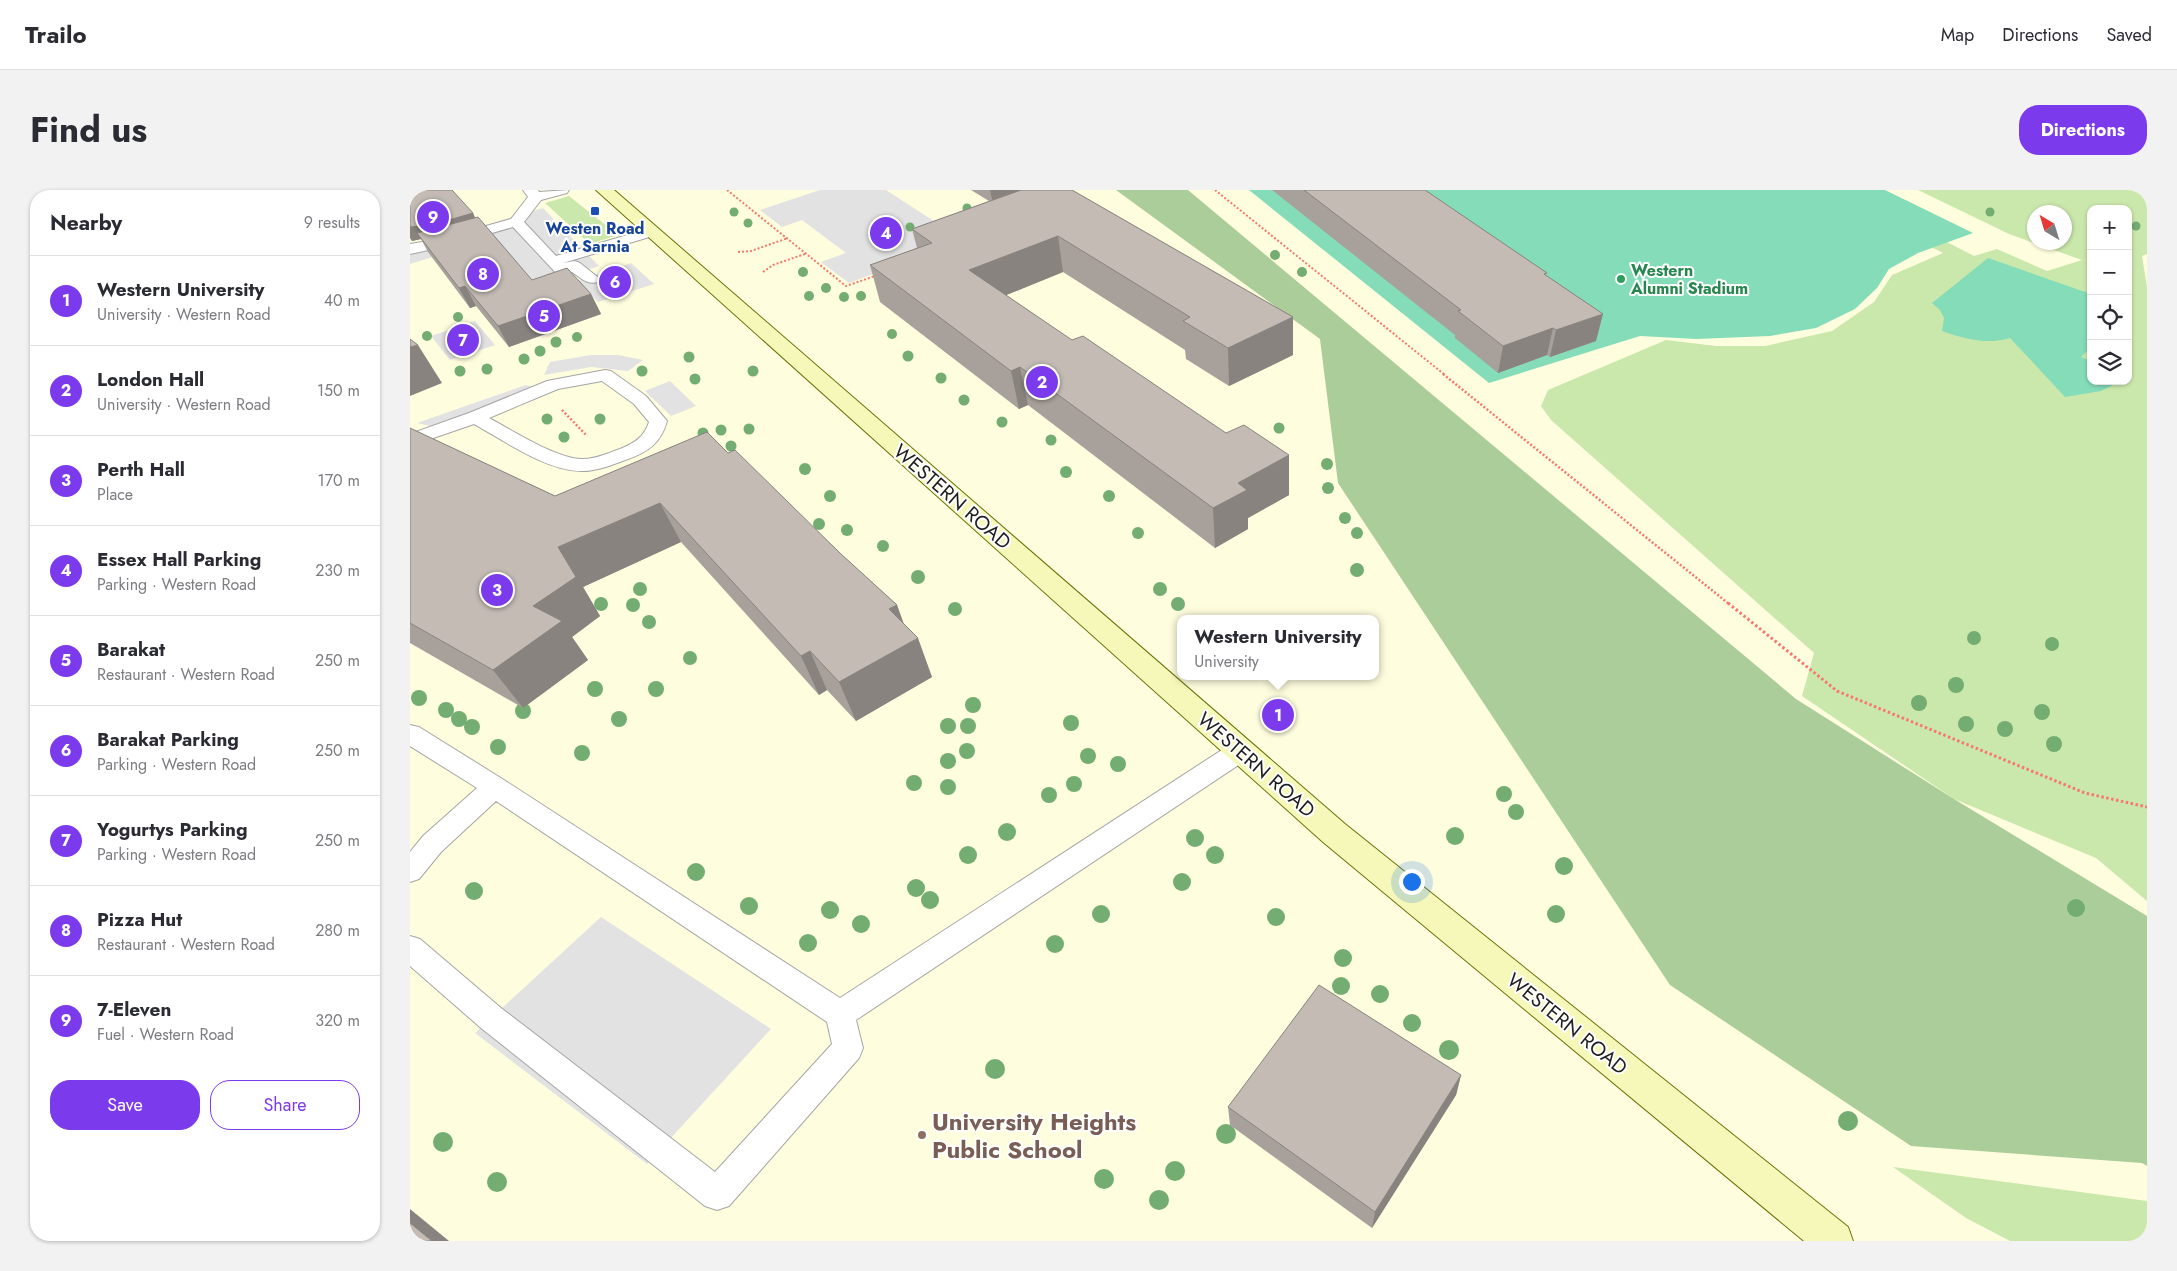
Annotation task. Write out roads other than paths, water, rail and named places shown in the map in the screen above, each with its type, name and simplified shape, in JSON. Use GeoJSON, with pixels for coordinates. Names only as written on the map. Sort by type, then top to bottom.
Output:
{"type":"FeatureCollection","features":[{"type":"Feature","properties":{"kind":"main road","name":"WESTERN ROAD"},"geometry":{"type":"LineString","coordinates":[[604,190],[1334,834],[1834,1241]]}},
{"type":"Feature","properties":{"kind":"lane"},"geometry":{"type":"LineString","coordinates":[[410,249],[442,243],[516,222],[533,194],[562,190]]}},
{"type":"Feature","properties":{"kind":"lane"},"geometry":{"type":"LineString","coordinates":[[516,222],[561,270],[575,266],[592,279]]}},
{"type":"Feature","properties":{"kind":"lane"},"geometry":{"type":"LineString","coordinates":[[553,262],[651,232]]}},
{"type":"Feature","properties":{"kind":"lane"},"geometry":{"type":"LineString","coordinates":[[410,440],[475,417],[553,385],[605,375],[640,400],[658,421],[656,431],[643,447],[610,459],[576,465],[546,454],[475,417]]}},
{"type":"Feature","properties":{"kind":"lane"},"geometry":{"type":"LineString","coordinates":[[410,734],[495,787],[840,1014],[848,1048],[718,1194],[492,1018],[410,948]]}},
{"type":"Feature","properties":{"kind":"lane"},"geometry":{"type":"LineString","coordinates":[[840,1014],[1240,751]]}},
{"type":"Feature","properties":{"kind":"lane"},"geometry":{"type":"LineString","coordinates":[[410,871],[432,844],[495,787]]}},
{"type":"Feature","properties":{"kind":"place","name":"Westen Road At Sarnia"},"geometry":{"type":"Point","coordinates":[595,211]}},
{"type":"Feature","properties":{"kind":"place","name":"7-Eleven"},"geometry":{"type":"Point","coordinates":[433,217]}},
{"type":"Feature","properties":{"kind":"place","name":"Essex Hall Parking"},"geometry":{"type":"Point","coordinates":[886,233]}},
{"type":"Feature","properties":{"kind":"place","name":"Pizza Hut"},"geometry":{"type":"Point","coordinates":[483,274]}},
{"type":"Feature","properties":{"kind":"place","name":"Western Alumni Stadium"},"geometry":{"type":"Point","coordinates":[1621,279]}},
{"type":"Feature","properties":{"kind":"place","name":"Barakat Parking"},"geometry":{"type":"Point","coordinates":[615,282]}},
{"type":"Feature","properties":{"kind":"place","name":"Barakat"},"geometry":{"type":"Point","coordinates":[544,316]}},
{"type":"Feature","properties":{"kind":"place","name":"Yogurtys Parking"},"geometry":{"type":"Point","coordinates":[463,340]}},
{"type":"Feature","properties":{"kind":"place","name":"London Hall"},"geometry":{"type":"Point","coordinates":[1042,382]}},
{"type":"Feature","properties":{"kind":"place","name":"Perth Hall"},"geometry":{"type":"Point","coordinates":[497,590]}},
{"type":"Feature","properties":{"kind":"place","name":"Western University"},"geometry":{"type":"Point","coordinates":[1278,715]}},
{"type":"Feature","properties":{"kind":"place","name":"University Heights Public School"},"geometry":{"type":"Point","coordinates":[922,1135]}}]}
